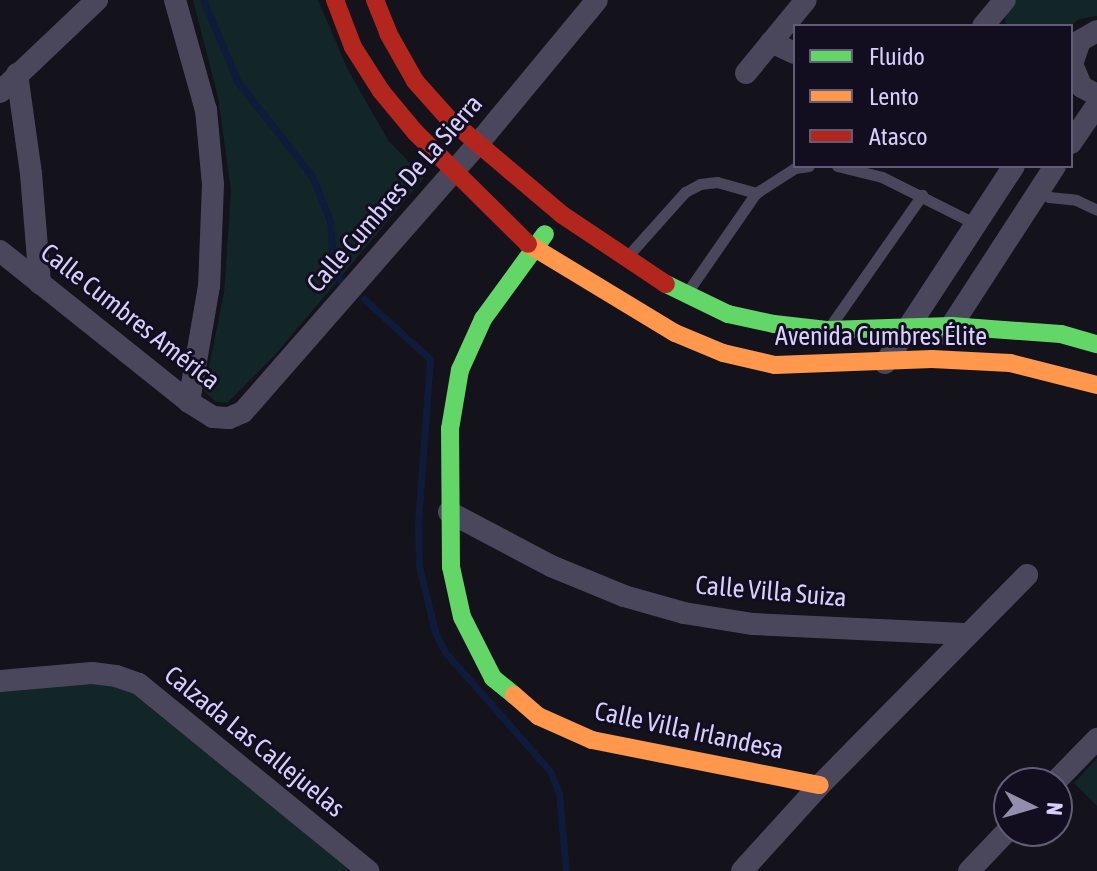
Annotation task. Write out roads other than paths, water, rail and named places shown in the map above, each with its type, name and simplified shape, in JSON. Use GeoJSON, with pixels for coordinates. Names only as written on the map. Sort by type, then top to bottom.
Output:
{"type":"FeatureCollection","features":[{"type":"Feature","properties":{"kind":"street"},"geometry":{"type":"LineString","coordinates":[[0,92],[97,0]]}},
{"type":"Feature","properties":{"kind":"street"},"geometry":{"type":"LineString","coordinates":[[175,0],[206,110],[213,184],[209,286],[189,402]]}},
{"type":"Feature","properties":{"kind":"street","name":"Avenida Cumbres Élite"},"geometry":{"type":"LineString","coordinates":[[335,0],[353,47],[381,91],[533,249],[675,333],[723,353],[775,365],[932,359],[1010,363],[1097,385]]}},
{"type":"Feature","properties":{"kind":"street","name":"Avenida Cumbres Élite"},"geometry":{"type":"LineString","coordinates":[[375,0],[388,33],[415,81],[477,145],[561,214],[624,259],[685,295],[728,314],[774,324],[827,330],[951,326],[1095,339]]}},
{"type":"Feature","properties":{"kind":"street","name":"Calle Cumbres De La Sierra"},"geometry":{"type":"LineString","coordinates":[[229,418],[243,412],[477,145],[597,0]]}},
{"type":"Feature","properties":{"kind":"street"},"geometry":{"type":"LineString","coordinates":[[746,73],[806,0]]}},
{"type":"Feature","properties":{"kind":"street"},"geometry":{"type":"LineString","coordinates":[[985,24],[1005,0]]}},
{"type":"Feature","properties":{"kind":"street"},"geometry":{"type":"LineString","coordinates":[[1097,31],[1080,41],[1073,51],[1073,80],[1097,95]]}},
{"type":"Feature","properties":{"kind":"street"},"geometry":{"type":"LineString","coordinates":[[771,42],[793,52]]}},
{"type":"Feature","properties":{"kind":"street"},"geometry":{"type":"LineString","coordinates":[[17,74],[31,174],[40,284]]}},
{"type":"Feature","properties":{"kind":"street"},"geometry":{"type":"LineString","coordinates":[[1073,140],[1097,105]]}},
{"type":"Feature","properties":{"kind":"street"},"geometry":{"type":"LineString","coordinates":[[932,359],[1054,168]]}},
{"type":"Feature","properties":{"kind":"street"},"geometry":{"type":"LineString","coordinates":[[885,363],[1009,173],[1034,196]]}},
{"type":"Feature","properties":{"kind":"street","name":"Calle Villa Irlandesa"},"geometry":{"type":"LineString","coordinates":[[561,214],[483,319],[460,370],[450,429],[449,512],[451,567],[462,617],[493,678],[538,716],[607,744],[820,785]]}},
{"type":"Feature","properties":{"kind":"street","name":"Calle Cumbres América"},"geometry":{"type":"LineString","coordinates":[[0,251],[189,402],[213,417],[229,418]]}},
{"type":"Feature","properties":{"kind":"street","name":"Calle Villa Suiza"},"geometry":{"type":"LineString","coordinates":[[449,512],[551,566],[624,596],[684,613],[753,624],[965,634]]}},
{"type":"Feature","properties":{"kind":"street"},"geometry":{"type":"LineString","coordinates":[[742,871],[965,634],[1027,575]]}},
{"type":"Feature","properties":{"kind":"street","name":"Calzada Las Callejuelas"},"geometry":{"type":"LineString","coordinates":[[0,681],[92,673],[116,676],[139,684],[368,871]]}},
{"type":"Feature","properties":{"kind":"street"},"geometry":{"type":"LineString","coordinates":[[1070,767],[1097,739]]}},
{"type":"Feature","properties":{"kind":"street"},"geometry":{"type":"LineString","coordinates":[[969,871],[993,846]]}},
{"type":"Feature","properties":{"kind":"lane"},"geometry":{"type":"LineString","coordinates":[[685,295],[756,193],[795,168]]}},
{"type":"Feature","properties":{"kind":"lane"},"geometry":{"type":"LineString","coordinates":[[845,168],[882,177],[976,224]]}},
{"type":"Feature","properties":{"kind":"lane"},"geometry":{"type":"LineString","coordinates":[[624,259],[685,192],[700,184],[717,182],[756,193]]}},
{"type":"Feature","properties":{"kind":"lane"},"geometry":{"type":"LineString","coordinates":[[827,330],[922,195]]}},
{"type":"Feature","properties":{"kind":"lane"},"geometry":{"type":"LineString","coordinates":[[1034,196],[1076,200],[1097,210]]}},
{"type":"Feature","properties":{"kind":"waterway"},"geometry":{"type":"LineString","coordinates":[[203,0],[238,82],[312,176],[330,221],[334,274],[343,283]]}},
{"type":"Feature","properties":{"kind":"waterway"},"geometry":{"type":"LineString","coordinates":[[364,299],[430,359],[418,522],[419,566],[435,632],[445,652],[550,771],[559,793],[566,871]]}}]}
